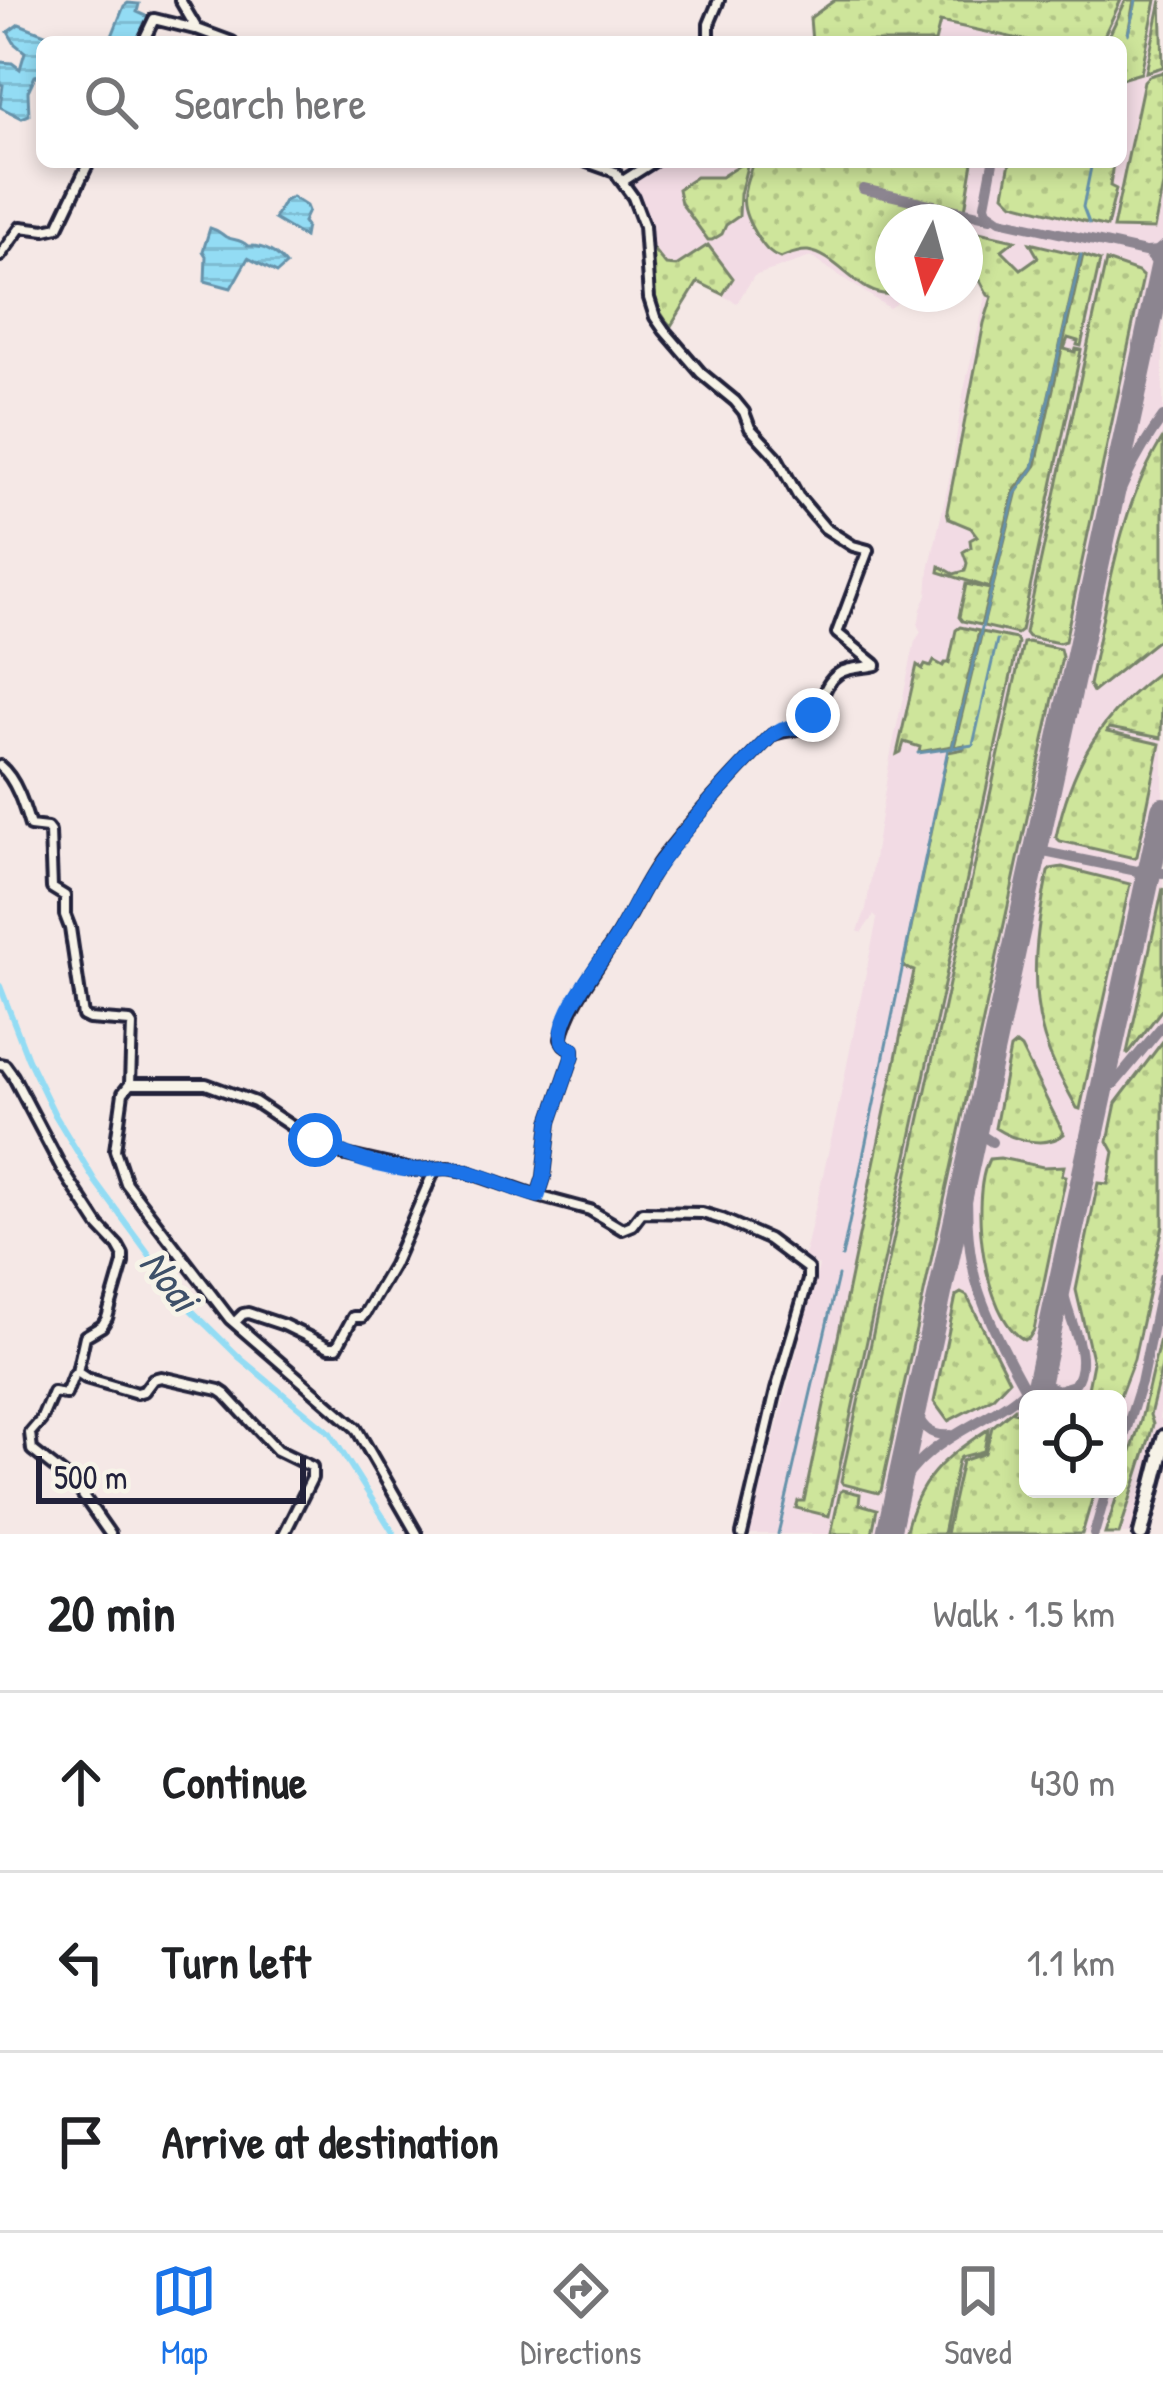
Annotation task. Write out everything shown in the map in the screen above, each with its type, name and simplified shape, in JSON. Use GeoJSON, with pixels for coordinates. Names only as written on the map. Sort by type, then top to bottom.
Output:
{"type":"FeatureCollection","features":[{"type":"Feature","properties":{"kind":"highway"},"geometry":{"type":"LineString","coordinates":[[1141,1534],[1163,1448]]}},
{"type":"Feature","properties":{"kind":"highway"},"geometry":{"type":"LineString","coordinates":[[1141,1534],[1163,1470]]}},
{"type":"Feature","properties":{"kind":"street"},"geometry":{"type":"LineString","coordinates":[[180,0],[196,29]]}},
{"type":"Feature","properties":{"kind":"street"},"geometry":{"type":"LineString","coordinates":[[709,36],[719,0]]}},
{"type":"Feature","properties":{"kind":"street"},"geometry":{"type":"LineString","coordinates":[[146,36],[154,20],[215,36]]}},
{"type":"Feature","properties":{"kind":"street"},"geometry":{"type":"LineString","coordinates":[[0,256],[21,227],[58,227],[86,168]]}},
{"type":"Feature","properties":{"kind":"street"},"geometry":{"type":"LineString","coordinates":[[538,1196],[550,1122],[573,1055],[561,1039],[566,1020],[659,863],[772,735],[808,724],[836,676],[876,664],[837,633],[868,550],[825,528],[802,501],[776,456],[750,428],[744,412],[701,374],[659,324],[649,298],[644,226],[623,181],[604,168]]}},
{"type":"Feature","properties":{"kind":"street"},"geometry":{"type":"LineString","coordinates":[[623,181],[643,168]]}},
{"type":"Feature","properties":{"kind":"street"},"geometry":{"type":"LineString","coordinates":[[0,766],[7,771],[30,826],[50,832],[52,888],[65,896],[83,1016],[131,1025],[130,1084],[123,1093],[115,1150],[126,1183],[235,1322],[356,1428],[417,1534]]}},
{"type":"Feature","properties":{"kind":"street"},"geometry":{"type":"LineString","coordinates":[[0,1064],[13,1076],[62,1169],[123,1255],[102,1326],[85,1336],[77,1372],[66,1394],[53,1392],[31,1433],[32,1450],[75,1484],[110,1534]]}},
{"type":"Feature","properties":{"kind":"street"},"geometry":{"type":"LineString","coordinates":[[130,1084],[206,1084],[255,1102],[346,1155],[412,1170],[465,1171],[590,1210],[622,1229],[646,1211],[702,1214],[768,1239],[808,1269],[808,1280],[742,1534]]}},
{"type":"Feature","properties":{"kind":"street"},"geometry":{"type":"LineString","coordinates":[[235,1322],[248,1313],[329,1347],[339,1346],[353,1317],[362,1317],[393,1265],[435,1169]]}},
{"type":"Feature","properties":{"kind":"street"},"geometry":{"type":"LineString","coordinates":[[77,1372],[137,1393],[161,1377],[225,1394],[277,1450],[312,1467],[312,1478],[284,1534]]}},
{"type":"Feature","properties":{"kind":"street"},"geometry":{"type":"LineString","coordinates":[[1141,1534],[1163,1435]]}},
{"type":"Feature","properties":{"kind":"shaded area"},"geometry":{"type":"Polygon","coordinates":[[[832,0],[1163,0],[1163,1396],[1159,1418],[1163,1420],[1131,1534],[749,1534],[819,1266],[804,1258],[877,919],[874,915],[858,931],[986,296],[983,204],[875,204],[875,299],[811,257],[754,276],[737,303],[699,284],[671,329],[653,305],[646,222],[631,183],[646,168],[1127,168],[1127,36],[810,36],[808,17],[832,0]]]}},
{"type":"Feature","properties":{"kind":"green space"},"geometry":{"type":"Polygon","coordinates":[[[835,0],[1121,0],[1104,36],[1005,36],[940,22],[936,36],[812,36],[810,18],[835,0]]]}},
{"type":"Feature","properties":{"kind":"green space"},"geometry":{"type":"Polygon","coordinates":[[[1126,0],[1134,0],[1128,34],[1136,0],[1156,0],[1141,73],[1127,77],[1127,36],[1109,36],[1126,0]]]}},
{"type":"Feature","properties":{"kind":"green space"},"geometry":{"type":"Polygon","coordinates":[[[1161,0],[1163,67],[1146,72],[1161,0]]]}},
{"type":"Feature","properties":{"kind":"green space"},"geometry":{"type":"Polygon","coordinates":[[[1163,72],[1163,185],[1154,229],[1113,228],[1144,81],[1163,72]]]}},
{"type":"Feature","properties":{"kind":"green space"},"geometry":{"type":"Polygon","coordinates":[[[735,168],[746,168],[739,216],[722,234],[708,240],[681,203],[678,189],[696,177],[721,177],[735,168]]]}},
{"type":"Feature","properties":{"kind":"green space"},"geometry":{"type":"Polygon","coordinates":[[[751,168],[972,168],[966,204],[875,204],[875,292],[819,254],[804,251],[780,258],[768,250],[744,209],[751,168]]]}},
{"type":"Feature","properties":{"kind":"green space"},"geometry":{"type":"Polygon","coordinates":[[[1009,168],[1112,168],[1110,186],[1116,189],[1107,227],[1013,203],[1004,194],[1009,168]]]}},
{"type":"Feature","properties":{"kind":"green space"},"geometry":{"type":"Polygon","coordinates":[[[983,233],[1015,240],[1002,250],[1021,269],[1038,257],[1030,243],[1080,255],[1033,467],[1014,491],[990,588],[939,572],[940,566],[954,574],[965,571],[963,552],[977,536],[971,528],[949,519],[947,511],[992,297],[983,286],[983,233]]]}},
{"type":"Feature","properties":{"kind":"green space"},"geometry":{"type":"Polygon","coordinates":[[[708,245],[733,278],[723,294],[698,282],[671,326],[656,299],[651,247],[666,265],[676,266],[708,245]]]}},
{"type":"Feature","properties":{"kind":"green space"},"geometry":{"type":"Polygon","coordinates":[[[1083,255],[1100,261],[1081,346],[1068,338],[1064,349],[1081,350],[1017,634],[983,626],[1017,491],[1036,465],[1083,255]]]}},
{"type":"Feature","properties":{"kind":"green space"},"geometry":{"type":"Polygon","coordinates":[[[1106,261],[1143,277],[1065,641],[1059,643],[1025,633],[1106,261]]]}},
{"type":"Feature","properties":{"kind":"green space"},"geometry":{"type":"Polygon","coordinates":[[[1163,438],[1163,636],[1093,692],[1089,685],[1124,526],[1163,438]]]}},
{"type":"Feature","properties":{"kind":"green space"},"geometry":{"type":"Polygon","coordinates":[[[966,584],[990,589],[981,625],[959,617],[966,584]]]}},
{"type":"Feature","properties":{"kind":"green space"},"geometry":{"type":"Polygon","coordinates":[[[960,627],[979,631],[952,746],[919,752],[920,747],[904,742],[897,754],[917,665],[923,669],[934,661],[943,666],[949,663],[960,627]]]}},
{"type":"Feature","properties":{"kind":"green space"},"geometry":{"type":"Polygon","coordinates":[[[982,632],[1018,643],[829,1516],[796,1508],[798,1501],[804,1501],[914,971],[903,967],[948,752],[964,749],[964,745],[954,747],[982,632]]]}},
{"type":"Feature","properties":{"kind":"green space"},"geometry":{"type":"Polygon","coordinates":[[[1023,643],[1060,649],[1062,657],[878,1493],[841,1481],[1023,643]]]}},
{"type":"Feature","properties":{"kind":"green space"},"geometry":{"type":"Polygon","coordinates":[[[1163,669],[1161,738],[1109,728],[1107,732],[1160,744],[1137,856],[1060,841],[1056,837],[1063,810],[1092,742],[1122,704],[1163,669]]]}},
{"type":"Feature","properties":{"kind":"green space"},"geometry":{"type":"Polygon","coordinates":[[[1062,867],[1130,884],[1080,1109],[1048,1049],[1037,1005],[1037,938],[1048,872],[1062,867]]]}},
{"type":"Feature","properties":{"kind":"green space"},"geometry":{"type":"Polygon","coordinates":[[[1163,888],[1163,1008],[1128,1054],[1127,1053],[1163,888]]]}},
{"type":"Feature","properties":{"kind":"green space"},"geometry":{"type":"Polygon","coordinates":[[[1163,1041],[1163,1226],[1134,1359],[1122,1390],[1088,1390],[1093,1363],[1076,1290],[1098,1183],[1108,1184],[1114,1152],[1108,1141],[1116,1103],[1163,1041]]]}},
{"type":"Feature","properties":{"kind":"green space"},"geometry":{"type":"Polygon","coordinates":[[[1016,1044],[1064,1134],[1057,1139],[1030,1141],[995,1128],[1010,1049],[1016,1044]]]}},
{"type":"Feature","properties":{"kind":"green space"},"geometry":{"type":"Polygon","coordinates":[[[989,1159],[1064,1166],[1062,1175],[1066,1176],[1034,1330],[1024,1340],[998,1307],[980,1227],[983,1177],[989,1159]]]}},
{"type":"Feature","properties":{"kind":"green space"},"geometry":{"type":"Polygon","coordinates":[[[956,1296],[967,1296],[1009,1380],[992,1398],[948,1421],[934,1402],[956,1296]]]}},
{"type":"Feature","properties":{"kind":"green space"},"geometry":{"type":"Polygon","coordinates":[[[1163,1325],[1163,1362],[1150,1415],[1150,1436],[1119,1534],[1105,1534],[1116,1498],[1127,1498],[1127,1464],[1163,1325]]]}},
{"type":"Feature","properties":{"kind":"green space"},"geometry":{"type":"Polygon","coordinates":[[[1014,1409],[1019,1413],[1019,1498],[1092,1498],[1082,1534],[946,1534],[962,1461],[985,1453],[992,1427],[1014,1409]]]}},
{"type":"Feature","properties":{"kind":"green space"},"geometry":{"type":"Polygon","coordinates":[[[988,1429],[984,1451],[958,1461],[943,1534],[905,1534],[925,1484],[958,1450],[988,1429]]]}},
{"type":"Feature","properties":{"kind":"green space"},"geometry":{"type":"Polygon","coordinates":[[[843,1490],[860,1494],[859,1504],[877,1509],[872,1534],[831,1534],[843,1490]]]}},
{"type":"Feature","properties":{"kind":"water"},"geometry":{"type":"Polygon","coordinates":[[[139,4],[137,12],[148,17],[140,36],[112,36],[124,6],[139,4]]]}},
{"type":"Feature","properties":{"kind":"water"},"geometry":{"type":"Polygon","coordinates":[[[19,24],[50,36],[36,36],[36,76],[28,91],[29,115],[22,118],[0,107],[0,62],[20,69],[25,52],[8,32],[19,24]]]}},
{"type":"Feature","properties":{"kind":"water"},"geometry":{"type":"Polygon","coordinates":[[[292,197],[308,211],[304,237],[274,219],[284,201],[292,197]]]}},
{"type":"Feature","properties":{"kind":"water"},"geometry":{"type":"Polygon","coordinates":[[[210,228],[269,251],[286,265],[277,273],[248,258],[231,288],[205,281],[203,251],[210,228]]]}},
{"type":"Feature","properties":{"kind":"waterway"},"geometry":{"type":"LineString","coordinates":[[1128,34],[1136,0]]}},
{"type":"Feature","properties":{"kind":"waterway"},"geometry":{"type":"LineString","coordinates":[[1089,223],[1083,207],[1091,168]]}},
{"type":"Feature","properties":{"kind":"waterway"},"geometry":{"type":"LineString","coordinates":[[952,749],[1015,494],[1033,468],[1081,255]]}},
{"type":"Feature","properties":{"kind":"waterway"},"geometry":{"type":"LineString","coordinates":[[918,753],[973,745],[997,640]]}},
{"type":"Feature","properties":{"kind":"waterway"},"geometry":{"type":"LineString","coordinates":[[842,1257],[948,749]]}},
{"type":"Feature","properties":{"kind":"waterway","name":"Noai"},"geometry":{"type":"LineString","coordinates":[[0,986],[55,1115],[95,1181],[188,1307],[240,1358],[330,1433],[394,1534]]}},
{"type":"Feature","properties":{"kind":"waterway"},"geometry":{"type":"LineString","coordinates":[[778,1534],[838,1276]]}},
{"type":"Feature","properties":{"kind":"taxiway"},"geometry":{"type":"LineString","coordinates":[[992,168],[985,205],[1000,220],[1163,256]]}},
{"type":"Feature","properties":{"kind":"taxiway"},"geometry":{"type":"LineString","coordinates":[[863,189],[991,218]]}},
{"type":"Feature","properties":{"kind":"taxiway"},"geometry":{"type":"LineString","coordinates":[[1159,279],[1159,265],[1147,252],[1163,246]]}},
{"type":"Feature","properties":{"kind":"taxiway"},"geometry":{"type":"LineString","coordinates":[[1101,547],[1126,479],[1163,417]]}},
{"type":"Feature","properties":{"kind":"taxiway"},"geometry":{"type":"LineString","coordinates":[[1145,891],[1145,880],[1137,871],[1148,867],[1156,843]]}},
{"type":"Feature","properties":{"kind":"taxiway"},"geometry":{"type":"LineString","coordinates":[[1034,858],[1044,852],[1163,873]]}},
{"type":"Feature","properties":{"kind":"taxiway"},"geometry":{"type":"LineString","coordinates":[[1108,1064],[1107,1078],[1114,1084],[1163,1025]]}},
{"type":"Feature","properties":{"kind":"taxiway"},"geometry":{"type":"LineString","coordinates":[[977,1120],[981,1135],[992,1142]]}},
{"type":"Feature","properties":{"kind":"taxiway"},"geometry":{"type":"LineString","coordinates":[[969,1161],[968,1227],[976,1282],[1026,1390]]}},
{"type":"Feature","properties":{"kind":"taxiway"},"geometry":{"type":"LineString","coordinates":[[1042,1369],[1046,1385],[1058,1390],[1074,1385],[1080,1374],[1080,1348],[1062,1282],[1064,1262]]}},
{"type":"Feature","properties":{"kind":"taxiway"},"geometry":{"type":"LineString","coordinates":[[1127,1427],[1163,1277]]}},
{"type":"Feature","properties":{"kind":"taxiway"},"geometry":{"type":"LineString","coordinates":[[897,1494],[929,1453],[1014,1399],[1042,1365]]}},
{"type":"Feature","properties":{"kind":"taxiway"},"geometry":{"type":"LineString","coordinates":[[1039,1390],[1040,1376]]}},
{"type":"Feature","properties":{"kind":"taxiway"},"geometry":{"type":"LineString","coordinates":[[916,1406],[926,1428],[950,1435]]}},
{"type":"Feature","properties":{"kind":"taxiway"},"geometry":{"type":"LineString","coordinates":[[1094,1534],[1104,1498]]}},
{"type":"Feature","properties":{"kind":"runway"},"geometry":{"type":"LineString","coordinates":[[888,1534],[1163,262]]}},
{"type":"Feature","properties":{"kind":"runway"},"geometry":{"type":"LineString","coordinates":[[1037,1390],[1163,809]]}},
{"type":"Feature","properties":{"kind":"route"},"geometry":{"type":"LineString","coordinates":[[315,1140],[373,1163],[465,1171],[538,1196],[550,1122],[573,1055],[561,1039],[572,1007],[659,863],[694,818],[772,735],[804,727],[813,715]]}}]}
